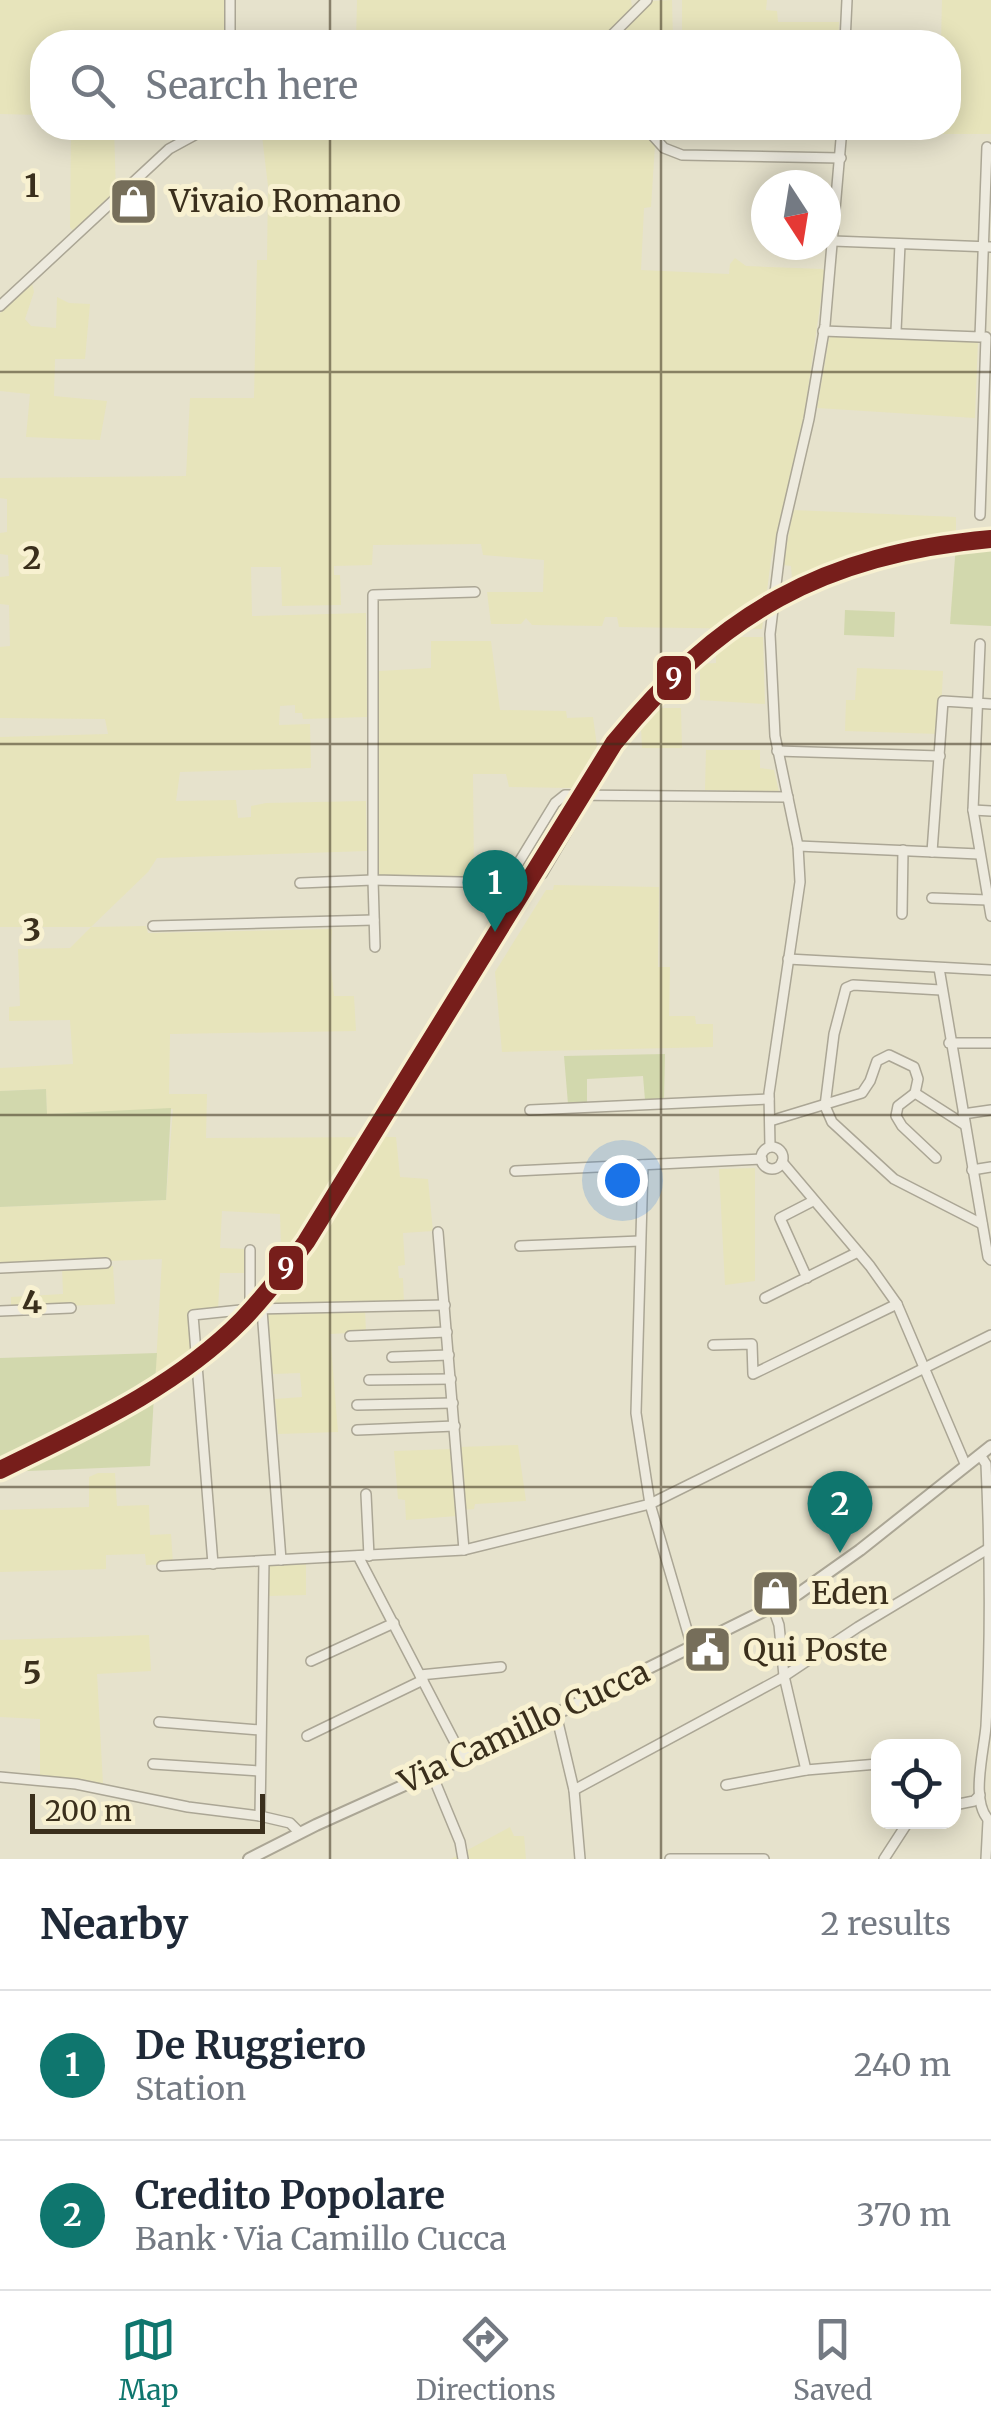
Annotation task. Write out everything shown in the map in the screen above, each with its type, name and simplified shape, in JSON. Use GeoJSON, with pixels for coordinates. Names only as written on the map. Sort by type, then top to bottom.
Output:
{"type":"FeatureCollection","features":[{"type":"Feature","properties":{"kind":"street"},"geometry":{"type":"LineString","coordinates":[[230,0],[230,30]]}},
{"type":"Feature","properties":{"kind":"street"},"geometry":{"type":"LineString","coordinates":[[615,30],[648,0]]}},
{"type":"Feature","properties":{"kind":"street"},"geometry":{"type":"LineString","coordinates":[[846,30],[847,0]]}},
{"type":"Feature","properties":{"kind":"street"},"geometry":{"type":"LineString","coordinates":[[0,306],[169,149],[185,140]]}},
{"type":"Feature","properties":{"kind":"street"},"geometry":{"type":"LineString","coordinates":[[657,140],[664,148],[682,155],[841,158]]}},
{"type":"Feature","properties":{"kind":"street"},"geometry":{"type":"LineString","coordinates":[[840,170],[842,140]]}},
{"type":"Feature","properties":{"kind":"street"},"geometry":{"type":"LineString","coordinates":[[980,516],[988,147]]}},
{"type":"Feature","properties":{"kind":"street"},"geometry":{"type":"LineString","coordinates":[[841,241],[987,247]]}},
{"type":"Feature","properties":{"kind":"street"},"geometry":{"type":"LineString","coordinates":[[896,330],[900,244]]}},
{"type":"Feature","properties":{"kind":"street"},"geometry":{"type":"LineString","coordinates":[[770,1147],[769,1100],[800,882],[798,846],[778,750],[770,654],[774,588],[809,419],[831,260]]}},
{"type":"Feature","properties":{"kind":"street"},"geometry":{"type":"LineString","coordinates":[[823,331],[985,337]]}},
{"type":"Feature","properties":{"kind":"street"},"geometry":{"type":"LineString","coordinates":[[375,947],[372,595],[475,592]]}},
{"type":"Feature","properties":{"kind":"street"},"geometry":{"type":"LineString","coordinates":[[980,644],[973,810],[991,916]]}},
{"type":"Feature","properties":{"kind":"street"},"geometry":{"type":"LineString","coordinates":[[932,852],[943,701],[991,704]]}},
{"type":"Feature","properties":{"kind":"street"},"geometry":{"type":"LineString","coordinates":[[778,750],[940,756]]}},
{"type":"Feature","properties":{"kind":"street"},"geometry":{"type":"LineString","coordinates":[[975,756],[991,757]]}},
{"type":"Feature","properties":{"kind":"street"},"geometry":{"type":"LineString","coordinates":[[300,884],[374,880],[505,885],[560,797],[570,793],[788,797]]}},
{"type":"Feature","properties":{"kind":"street"},"geometry":{"type":"LineString","coordinates":[[513,870],[532,878],[542,874],[588,794]]}},
{"type":"Feature","properties":{"kind":"street"},"geometry":{"type":"LineString","coordinates":[[973,810],[991,811]]}},
{"type":"Feature","properties":{"kind":"street"},"geometry":{"type":"LineString","coordinates":[[798,846],[979,854]]}},
{"type":"Feature","properties":{"kind":"street"},"geometry":{"type":"LineString","coordinates":[[902,914],[903,850]]}},
{"type":"Feature","properties":{"kind":"street"},"geometry":{"type":"LineString","coordinates":[[932,898],[988,900]]}},
{"type":"Feature","properties":{"kind":"street"},"geometry":{"type":"LineString","coordinates":[[152,926],[374,920]]}},
{"type":"Feature","properties":{"kind":"street"},"geometry":{"type":"LineString","coordinates":[[788,958],[991,970]]}},
{"type":"Feature","properties":{"kind":"street"},"geometry":{"type":"LineString","coordinates":[[938,968],[991,1260]]}},
{"type":"Feature","properties":{"kind":"street"},"geometry":{"type":"LineString","coordinates":[[941,990],[852,984],[846,988],[834,1034],[825,1106],[832,1122],[894,1178],[982,1224]]}},
{"type":"Feature","properties":{"kind":"street"},"geometry":{"type":"LineString","coordinates":[[949,1044],[991,1043]]}},
{"type":"Feature","properties":{"kind":"street"},"geometry":{"type":"LineString","coordinates":[[770,1121],[862,1093],[877,1061],[890,1055],[914,1067],[918,1079],[915,1094],[898,1106],[896,1116],[936,1158]]}},
{"type":"Feature","properties":{"kind":"street"},"geometry":{"type":"LineString","coordinates":[[915,1094],[965,1125]]}},
{"type":"Feature","properties":{"kind":"street"},"geometry":{"type":"LineString","coordinates":[[530,1110],[769,1100]]}},
{"type":"Feature","properties":{"kind":"street"},"geometry":{"type":"LineString","coordinates":[[963,1114],[991,1110]]}},
{"type":"Feature","properties":{"kind":"street"},"geometry":{"type":"LineString","coordinates":[[770,1147],[763,1152],[762,1159],[770,1168],[782,1162]]}},
{"type":"Feature","properties":{"kind":"street"},"geometry":{"type":"LineString","coordinates":[[770,1147],[780,1150],[782,1162],[896,1304],[966,1466]]}},
{"type":"Feature","properties":{"kind":"street"},"geometry":{"type":"LineString","coordinates":[[514,1171],[762,1159]]}},
{"type":"Feature","properties":{"kind":"street"},"geometry":{"type":"LineString","coordinates":[[643,1165],[636,1413],[650,1504],[692,1647]]}},
{"type":"Feature","properties":{"kind":"street"},"geometry":{"type":"LineString","coordinates":[[972,1170],[991,1167]]}},
{"type":"Feature","properties":{"kind":"street"},"geometry":{"type":"LineString","coordinates":[[808,1278],[780,1218],[814,1200]]}},
{"type":"Feature","properties":{"kind":"street"},"geometry":{"type":"LineString","coordinates":[[438,1232],[464,1550]]}},
{"type":"Feature","properties":{"kind":"street"},"geometry":{"type":"LineString","coordinates":[[520,1246],[640,1242]]}},
{"type":"Feature","properties":{"kind":"street"},"geometry":{"type":"LineString","coordinates":[[250,1250],[282,1560]]}},
{"type":"Feature","properties":{"kind":"street"},"geometry":{"type":"LineString","coordinates":[[765,1298],[858,1252]]}},
{"type":"Feature","properties":{"kind":"street"},"geometry":{"type":"LineString","coordinates":[[0,1268],[106,1263]]}},
{"type":"Feature","properties":{"kind":"street"},"geometry":{"type":"LineString","coordinates":[[713,1346],[752,1344],[753,1374],[896,1304]]}},
{"type":"Feature","properties":{"kind":"street"},"geometry":{"type":"LineString","coordinates":[[213,1564],[193,1314],[445,1305]]}},
{"type":"Feature","properties":{"kind":"street"},"geometry":{"type":"LineString","coordinates":[[0,1311],[71,1308]]}},
{"type":"Feature","properties":{"kind":"street"},"geometry":{"type":"LineString","coordinates":[[350,1336],[447,1332]]}},
{"type":"Feature","properties":{"kind":"street"},"geometry":{"type":"LineString","coordinates":[[162,1566],[464,1550],[650,1504],[991,1336]]}},
{"type":"Feature","properties":{"kind":"street"},"geometry":{"type":"LineString","coordinates":[[392,1357],[449,1355]]}},
{"type":"Feature","properties":{"kind":"street"},"geometry":{"type":"LineString","coordinates":[[370,1380],[451,1378]]}},
{"type":"Feature","properties":{"kind":"street"},"geometry":{"type":"LineString","coordinates":[[358,1405],[453,1403]]}},
{"type":"Feature","properties":{"kind":"street"},"geometry":{"type":"LineString","coordinates":[[358,1430],[455,1426]]}},
{"type":"Feature","properties":{"kind":"street","name":"Via Camillo Cucca"},"geometry":{"type":"LineString","coordinates":[[249,1859],[772,1608],[821,1580],[991,1446]]}},
{"type":"Feature","properties":{"kind":"street"},"geometry":{"type":"LineString","coordinates":[[980,1455],[986,1464],[990,1548],[990,1664],[980,1794],[983,1814],[989,1821],[986,1859]]}},
{"type":"Feature","properties":{"kind":"street"},"geometry":{"type":"LineString","coordinates":[[366,1494],[364,1556],[394,1624],[464,1758]]}},
{"type":"Feature","properties":{"kind":"street"},"geometry":{"type":"LineString","coordinates":[[574,1790],[784,1676],[990,1548]]}},
{"type":"Feature","properties":{"kind":"street"},"geometry":{"type":"LineString","coordinates":[[260,1816],[264,1561]]}},
{"type":"Feature","properties":{"kind":"street"},"geometry":{"type":"LineString","coordinates":[[772,1608],[782,1639],[784,1676],[806,1770]]}},
{"type":"Feature","properties":{"kind":"street"},"geometry":{"type":"LineString","coordinates":[[311,1661],[394,1624]]}},
{"type":"Feature","properties":{"kind":"street"},"geometry":{"type":"LineString","coordinates":[[307,1736],[422,1678],[501,1667]]}},
{"type":"Feature","properties":{"kind":"street"},"geometry":{"type":"LineString","coordinates":[[556,1714],[574,1790],[580,1859]]}},
{"type":"Feature","properties":{"kind":"street"},"geometry":{"type":"LineString","coordinates":[[159,1722],[260,1730]]}},
{"type":"Feature","properties":{"kind":"street"},"geometry":{"type":"LineString","coordinates":[[153,1764],[259,1771]]}},
{"type":"Feature","properties":{"kind":"street"},"geometry":{"type":"LineString","coordinates":[[726,1786],[806,1770],[871,1765]]}},
{"type":"Feature","properties":{"kind":"street"},"geometry":{"type":"LineString","coordinates":[[431,1772],[460,1842],[463,1859]]}},
{"type":"Feature","properties":{"kind":"street"},"geometry":{"type":"LineString","coordinates":[[0,1778],[76,1784],[188,1808],[260,1816],[290,1823],[300,1832]]}},
{"type":"Feature","properties":{"kind":"street"},"geometry":{"type":"LineString","coordinates":[[961,1803],[974,1801],[980,1794]]}},
{"type":"Feature","properties":{"kind":"street"},"geometry":{"type":"LineString","coordinates":[[884,1859],[903,1829]]}},
{"type":"Feature","properties":{"kind":"street"},"geometry":{"type":"LineString","coordinates":[[670,1859],[764,1859]]}},
{"type":"Feature","properties":{"kind":"shaded area"},"geometry":{"type":"Polygon","coordinates":[[[0,0],[226,0],[227,30],[30,30],[30,115],[0,114],[0,0]]]}},
{"type":"Feature","properties":{"kind":"shaded area"},"geometry":{"type":"Polygon","coordinates":[[[357,0],[631,0],[632,7],[609,30],[356,30],[357,0]]]}},
{"type":"Feature","properties":{"kind":"shaded area"},"geometry":{"type":"Polygon","coordinates":[[[672,0],[673,30],[622,30],[652,1],[672,0]]]}},
{"type":"Feature","properties":{"kind":"shaded area"},"geometry":{"type":"Polygon","coordinates":[[[682,0],[767,0],[766,10],[777,11],[778,22],[839,22],[839,30],[682,30],[682,0]]]}},
{"type":"Feature","properties":{"kind":"shaded area"},"geometry":{"type":"Polygon","coordinates":[[[942,0],[991,0],[991,134],[961,134],[961,30],[941,30],[942,0]]]}},
{"type":"Feature","properties":{"kind":"shaded area"},"geometry":{"type":"Polygon","coordinates":[[[71,140],[114,140],[116,193],[74,232],[70,227],[71,140]]]}},
{"type":"Feature","properties":{"kind":"shaded area"},"geometry":{"type":"Polygon","coordinates":[[[262,140],[651,140],[655,145],[651,207],[644,208],[641,270],[729,274],[735,258],[746,266],[825,271],[805,410],[771,560],[762,629],[619,627],[617,617],[605,617],[602,626],[532,625],[526,618],[521,624],[491,624],[487,592],[543,592],[544,560],[483,555],[481,544],[373,545],[372,565],[334,566],[334,575],[340,575],[341,605],[282,606],[281,567],[251,567],[252,616],[366,613],[367,717],[303,719],[302,713],[295,713],[295,705],[280,706],[279,725],[310,724],[311,768],[180,772],[176,801],[236,800],[238,818],[251,817],[251,806],[266,803],[366,801],[367,851],[157,858],[148,872],[91,927],[0,927],[0,737],[108,734],[105,719],[0,718],[0,647],[10,646],[9,605],[0,604],[0,577],[9,576],[8,555],[0,554],[0,533],[7,532],[7,499],[0,498],[0,478],[186,476],[190,398],[254,398],[257,260],[267,260],[268,186],[262,140]]]}},
{"type":"Feature","properties":{"kind":"shaded area"},"geometry":{"type":"Polygon","coordinates":[[[32,283],[34,292],[25,319],[31,326],[56,328],[57,297],[69,303],[90,304],[85,359],[55,359],[54,396],[107,401],[100,440],[26,437],[30,394],[0,391],[0,313],[32,283]]]}},
{"type":"Feature","properties":{"kind":"shaded area"},"geometry":{"type":"Polygon","coordinates":[[[836,334],[978,340],[975,418],[817,408],[829,338],[836,334]]]}},
{"type":"Feature","properties":{"kind":"shaded area"},"geometry":{"type":"Polygon","coordinates":[[[793,510],[956,517],[956,534],[871,549],[792,579],[791,566],[783,565],[793,510]]]}},
{"type":"Feature","properties":{"kind":"shaded area"},"geometry":{"type":"Polygon","coordinates":[[[716,637],[763,637],[765,704],[700,700],[700,664],[716,663],[716,637]]]}},
{"type":"Feature","properties":{"kind":"shaded area"},"geometry":{"type":"Polygon","coordinates":[[[431,641],[491,641],[500,710],[566,711],[567,718],[593,717],[597,746],[573,788],[509,787],[506,774],[473,774],[474,878],[380,876],[377,872],[379,671],[431,668],[431,641]]]}},
{"type":"Feature","properties":{"kind":"shaded area"},"geometry":{"type":"Polygon","coordinates":[[[857,668],[943,671],[940,734],[845,731],[846,700],[855,700],[857,668]]]}},
{"type":"Feature","properties":{"kind":"shaded area"},"geometry":{"type":"Polygon","coordinates":[[[640,708],[681,708],[682,748],[642,748],[640,708]]]}},
{"type":"Feature","properties":{"kind":"shaded area"},"geometry":{"type":"Polygon","coordinates":[[[706,750],[760,750],[760,768],[774,770],[779,792],[705,790],[706,750]]]}},
{"type":"Feature","properties":{"kind":"shaded area"},"geometry":{"type":"Polygon","coordinates":[[[554,885],[659,887],[658,967],[670,967],[669,1016],[695,1016],[696,1024],[713,1024],[713,1047],[502,1052],[495,972],[546,890],[553,890],[554,885]]]}},
{"type":"Feature","properties":{"kind":"shaded area"},"geometry":{"type":"Polygon","coordinates":[[[146,926],[148,933],[332,929],[334,996],[354,996],[356,1031],[170,1034],[169,1094],[207,1094],[206,1138],[396,1137],[400,1177],[428,1179],[433,1231],[403,1233],[405,1265],[398,1266],[399,1278],[403,1278],[404,1303],[257,1308],[282,1278],[280,1214],[222,1211],[220,1248],[246,1249],[246,1273],[220,1273],[218,1309],[195,1311],[196,1353],[155,1382],[162,1259],[0,1265],[0,1207],[166,1200],[173,1109],[47,1114],[46,1089],[0,1091],[0,1068],[73,1064],[70,1020],[9,1021],[9,1007],[20,1006],[18,949],[70,948],[91,927],[146,926]]]}},
{"type":"Feature","properties":{"kind":"shaded area"},"geometry":{"type":"Polygon","coordinates":[[[755,1168],[755,1281],[725,1285],[719,1169],[755,1168]]]}},
{"type":"Feature","properties":{"kind":"shaded area"},"geometry":{"type":"Polygon","coordinates":[[[113,1266],[115,1304],[11,1308],[11,1297],[63,1294],[62,1268],[113,1266]]]}},
{"type":"Feature","properties":{"kind":"shaded area"},"geometry":{"type":"Polygon","coordinates":[[[365,1309],[366,1332],[330,1334],[338,1432],[278,1434],[275,1399],[302,1397],[300,1373],[273,1374],[268,1370],[265,1312],[365,1309]]]}},
{"type":"Feature","properties":{"kind":"shaded area"},"geometry":{"type":"Polygon","coordinates":[[[518,1445],[526,1501],[475,1504],[474,1509],[463,1510],[459,1447],[518,1445]]]}},
{"type":"Feature","properties":{"kind":"shaded area"},"geometry":{"type":"Polygon","coordinates":[[[451,1449],[457,1516],[406,1520],[405,1500],[398,1499],[394,1451],[451,1449]]]}},
{"type":"Feature","properties":{"kind":"shaded area"},"geometry":{"type":"Polygon","coordinates":[[[115,1473],[117,1506],[149,1505],[150,1535],[171,1534],[173,1564],[146,1565],[145,1554],[106,1555],[106,1569],[0,1572],[0,1510],[89,1507],[89,1477],[115,1473]]]}},
{"type":"Feature","properties":{"kind":"shaded area"},"geometry":{"type":"Polygon","coordinates":[[[306,1562],[306,1595],[267,1596],[267,1564],[306,1562]]]}},
{"type":"Feature","properties":{"kind":"shaded area"},"geometry":{"type":"Polygon","coordinates":[[[149,1635],[151,1671],[97,1674],[103,1784],[40,1776],[40,1719],[0,1717],[0,1640],[149,1635]]]}},
{"type":"Feature","properties":{"kind":"shaded area"},"geometry":{"type":"Polygon","coordinates":[[[510,1827],[514,1836],[524,1836],[526,1859],[451,1859],[510,1827]]]}},
{"type":"Feature","properties":{"kind":"green space"},"geometry":{"type":"Polygon","coordinates":[[[991,542],[991,626],[950,624],[956,544],[991,542]]]}},
{"type":"Feature","properties":{"kind":"green space"},"geometry":{"type":"Polygon","coordinates":[[[845,610],[895,612],[894,637],[844,635],[845,610]]]}},
{"type":"Feature","properties":{"kind":"green space"},"geometry":{"type":"Polygon","coordinates":[[[665,1054],[664,1100],[645,1100],[643,1076],[587,1079],[587,1103],[568,1104],[564,1056],[665,1054]]]}},
{"type":"Feature","properties":{"kind":"green space"},"geometry":{"type":"Polygon","coordinates":[[[46,1089],[47,1114],[171,1108],[166,1200],[0,1207],[0,1091],[46,1089]]]}},
{"type":"Feature","properties":{"kind":"green space"},"geometry":{"type":"Polygon","coordinates":[[[157,1353],[155,1382],[0,1462],[0,1358],[157,1353]]]}},
{"type":"Feature","properties":{"kind":"green space"},"geometry":{"type":"Polygon","coordinates":[[[154,1395],[150,1466],[4,1472],[154,1395]]]}},
{"type":"Feature","properties":{"kind":"transit line","name":"9"},"geometry":{"type":"LineString","coordinates":[[0,1470],[158,1386],[216,1344],[259,1301],[306,1242],[614,743],[694,658],[779,598],[826,576],[876,559],[991,539]]}},
{"type":"Feature","properties":{"kind":"place","name":"Vivaio Romano"},"geometry":{"type":"Point","coordinates":[134,201]}},
{"type":"Feature","properties":{"kind":"place","name":"De Ruggiero"},"geometry":{"type":"Point","coordinates":[495,932]}},
{"type":"Feature","properties":{"kind":"place","name":"Credito Popolare"},"geometry":{"type":"Point","coordinates":[840,1553]}},
{"type":"Feature","properties":{"kind":"place","name":"Eden"},"geometry":{"type":"Point","coordinates":[776,1593]}},
{"type":"Feature","properties":{"kind":"place","name":"Qui Poste"},"geometry":{"type":"Point","coordinates":[708,1650]}}]}
